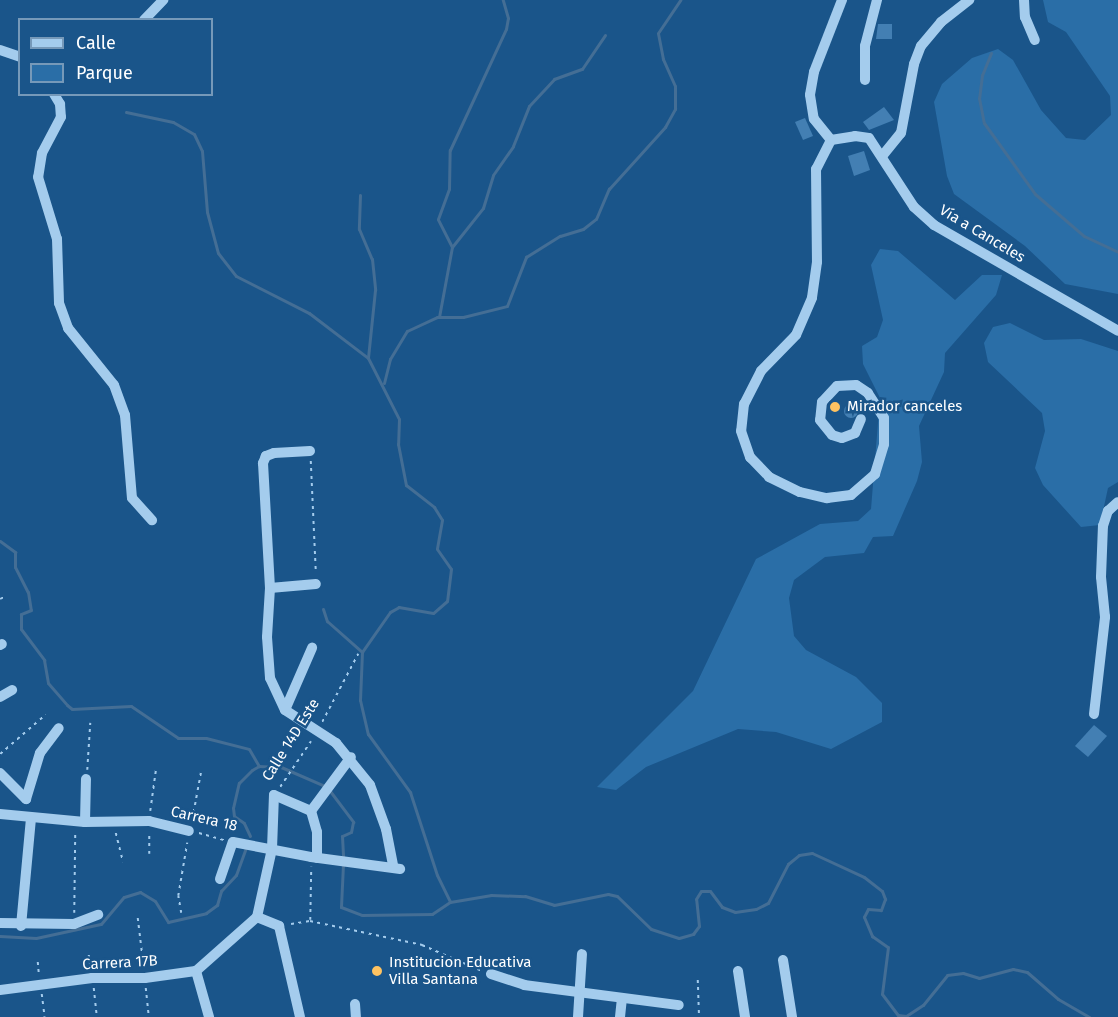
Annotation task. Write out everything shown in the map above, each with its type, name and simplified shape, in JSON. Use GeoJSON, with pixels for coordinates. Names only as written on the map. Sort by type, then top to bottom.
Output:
{"type":"FeatureCollection","features":[{"type":"Feature","properties":{"kind":"street"},"geometry":{"type":"LineString","coordinates":[[146,18],[163,0]]}},
{"type":"Feature","properties":{"kind":"street"},"geometry":{"type":"LineString","coordinates":[[842,0],[814,72],[810,95],[814,119],[831,140],[816,169],[817,262],[812,298],[796,335],[761,371],[744,404],[741,431],[750,457],[769,477],[800,492],[827,498],[851,495],[875,474],[884,444],[884,418],[868,393],[856,385],[837,386],[822,402],[820,420],[832,435],[842,438],[855,434],[861,419]]}},
{"type":"Feature","properties":{"kind":"street"},"geometry":{"type":"LineString","coordinates":[[865,80],[865,46],[877,0]]}},
{"type":"Feature","properties":{"kind":"street"},"geometry":{"type":"LineString","coordinates":[[883,155],[901,133],[914,64],[921,46],[941,22],[969,0]]}},
{"type":"Feature","properties":{"kind":"street"},"geometry":{"type":"LineString","coordinates":[[1024,0],[1025,17],[1035,40]]}},
{"type":"Feature","properties":{"kind":"street"},"geometry":{"type":"LineString","coordinates":[[0,50],[18,56]]}},
{"type":"Feature","properties":{"kind":"street"},"geometry":{"type":"LineString","coordinates":[[55,96],[60,104],[61,117],[42,153],[39,177],[57,239],[59,303],[68,328],[114,385],[125,415],[132,498],[152,519]]}},
{"type":"Feature","properties":{"kind":"street","name":"Vía a Canceles"},"geometry":{"type":"LineString","coordinates":[[831,140],[855,136],[869,138],[883,155],[914,207],[934,225],[1118,332]]}},
{"type":"Feature","properties":{"kind":"street"},"geometry":{"type":"LineString","coordinates":[[310,451],[274,453],[266,456],[263,463],[270,588],[267,637],[270,678],[285,710],[351,757],[311,811]]}},
{"type":"Feature","properties":{"kind":"street"},"geometry":{"type":"LineString","coordinates":[[1094,714],[1093,696],[1103,642],[1103,526],[1108,511],[1118,502]]}},
{"type":"Feature","properties":{"kind":"street"},"geometry":{"type":"LineString","coordinates":[[270,588],[316,584]]}},
{"type":"Feature","properties":{"kind":"street"},"geometry":{"type":"LineString","coordinates":[[285,710],[312,648]]}},
{"type":"Feature","properties":{"kind":"street"},"geometry":{"type":"LineString","coordinates":[[0,697],[12,690]]}},
{"type":"Feature","properties":{"kind":"street"},"geometry":{"type":"LineString","coordinates":[[0,773],[26,799],[40,753],[59,728]]}},
{"type":"Feature","properties":{"kind":"street","name":"Carrera 18"},"geometry":{"type":"LineString","coordinates":[[233,842],[314,858],[397,867],[370,785],[351,757]]}},
{"type":"Feature","properties":{"kind":"street"},"geometry":{"type":"LineString","coordinates":[[80,821],[86,780]]}},
{"type":"Feature","properties":{"kind":"street"},"geometry":{"type":"LineString","coordinates":[[274,795],[311,811]]}},
{"type":"Feature","properties":{"kind":"street","name":"Calle 14D Este"},"geometry":{"type":"LineString","coordinates":[[257,917],[272,849],[274,795]]}},
{"type":"Feature","properties":{"kind":"street"},"geometry":{"type":"LineString","coordinates":[[311,811],[317,832],[314,858]]}},
{"type":"Feature","properties":{"kind":"street","name":"Carrera 18"},"geometry":{"type":"LineString","coordinates":[[0,814],[80,821],[149,821],[189,831]]}},
{"type":"Feature","properties":{"kind":"street"},"geometry":{"type":"LineString","coordinates":[[21,926],[31,818]]}},
{"type":"Feature","properties":{"kind":"street"},"geometry":{"type":"LineString","coordinates":[[220,879],[233,842]]}},
{"type":"Feature","properties":{"kind":"street"},"geometry":{"type":"LineString","coordinates":[[0,923],[21,926],[74,924],[98,915]]}},
{"type":"Feature","properties":{"kind":"street"},"geometry":{"type":"LineString","coordinates":[[209,1017],[196,971],[257,917],[279,926],[300,1017]]}},
{"type":"Feature","properties":{"kind":"street"},"geometry":{"type":"LineString","coordinates":[[578,1017],[582,954]]}},
{"type":"Feature","properties":{"kind":"street"},"geometry":{"type":"LineString","coordinates":[[783,960],[792,1017]]}},
{"type":"Feature","properties":{"kind":"street","name":"Carrera 17B"},"geometry":{"type":"LineString","coordinates":[[0,990],[92,978],[145,978],[196,971]]}},
{"type":"Feature","properties":{"kind":"street"},"geometry":{"type":"LineString","coordinates":[[738,971],[745,1017]]}},
{"type":"Feature","properties":{"kind":"street"},"geometry":{"type":"LineString","coordinates":[[491,974],[524,985],[679,1005]]}},
{"type":"Feature","properties":{"kind":"street"},"geometry":{"type":"LineString","coordinates":[[620,1017],[622,999]]}},
{"type":"Feature","properties":{"kind":"street"},"geometry":{"type":"LineString","coordinates":[[355,1004],[357,1017]]}},
{"type":"Feature","properties":{"kind":"path"},"geometry":{"type":"LineString","coordinates":[[310,451],[316,584]]}},
{"type":"Feature","properties":{"kind":"path"},"geometry":{"type":"LineString","coordinates":[[0,599],[6,596]]}},
{"type":"Feature","properties":{"kind":"path","name":"Calle 14D Este"},"geometry":{"type":"LineString","coordinates":[[274,795],[317,732],[358,654]]}},
{"type":"Feature","properties":{"kind":"path"},"geometry":{"type":"LineString","coordinates":[[0,754],[45,715]]}},
{"type":"Feature","properties":{"kind":"path"},"geometry":{"type":"LineString","coordinates":[[86,780],[90,723]]}},
{"type":"Feature","properties":{"kind":"path"},"geometry":{"type":"LineString","coordinates":[[181,913],[178,896],[201,771]]}},
{"type":"Feature","properties":{"kind":"path"},"geometry":{"type":"LineString","coordinates":[[74,924],[80,821]]}},
{"type":"Feature","properties":{"kind":"path"},"geometry":{"type":"LineString","coordinates":[[113,821],[123,862]]}},
{"type":"Feature","properties":{"kind":"path","name":"Carrera 18"},"geometry":{"type":"LineString","coordinates":[[189,831],[233,842]]}},
{"type":"Feature","properties":{"kind":"path"},"geometry":{"type":"LineString","coordinates":[[310,921],[314,858]]}},
{"type":"Feature","properties":{"kind":"path"},"geometry":{"type":"LineString","coordinates":[[279,926],[310,921],[422,945],[491,974]]}},
{"type":"Feature","properties":{"kind":"path"},"geometry":{"type":"LineString","coordinates":[[698,980],[699,1017]]}},
{"type":"Feature","properties":{"kind":"green space"},"geometry":{"type":"Polygon","coordinates":[[[1043,0],[1118,0],[1118,294],[1065,284],[1025,246],[954,194],[947,176],[934,102],[942,84],[972,58],[998,49],[1013,60],[1041,110],[1066,138],[1085,140],[1111,115],[1110,96],[1066,32],[1048,22],[1043,0]]]}},
{"type":"Feature","properties":{"kind":"green space"},"geometry":{"type":"Polygon","coordinates":[[[880,249],[898,251],[955,300],[982,275],[1002,275],[996,295],[945,353],[944,372],[919,426],[922,462],[917,481],[893,536],[873,537],[864,553],[825,557],[794,580],[789,598],[794,636],[806,650],[856,677],[882,703],[882,722],[831,749],[776,732],[738,729],[646,767],[616,790],[597,787],[693,691],[756,559],[820,524],[858,521],[871,509],[880,398],[863,364],[862,346],[877,337],[883,320],[871,265],[880,249]]]}},
{"type":"Feature","properties":{"kind":"green space"},"geometry":{"type":"Polygon","coordinates":[[[1010,323],[1044,340],[1081,339],[1118,351],[1118,482],[1108,488],[1100,525],[1081,527],[1043,485],[1035,468],[1045,431],[1042,413],[988,362],[984,343],[993,327],[1010,323]]]}},
{"type":"Feature","properties":{"kind":"building"},"geometry":{"type":"Polygon","coordinates":[[[878,24],[892,24],[892,39],[876,39],[878,24]]]}},
{"type":"Feature","properties":{"kind":"building"},"geometry":{"type":"Polygon","coordinates":[[[884,107],[894,120],[869,130],[863,122],[884,107]]]}},
{"type":"Feature","properties":{"kind":"building"},"geometry":{"type":"Polygon","coordinates":[[[805,118],[813,136],[803,140],[795,122],[805,118]]]}},
{"type":"Feature","properties":{"kind":"building"},"geometry":{"type":"Polygon","coordinates":[[[864,151],[870,170],[854,176],[848,156],[864,151]]]}},
{"type":"Feature","properties":{"kind":"building"},"geometry":{"type":"Polygon","coordinates":[[[848,404],[854,404],[858,411],[854,418],[848,418],[844,414],[844,408],[848,404]]]}},
{"type":"Feature","properties":{"kind":"building"},"geometry":{"type":"Polygon","coordinates":[[[1094,725],[1107,736],[1088,757],[1075,746],[1094,725]]]}},
{"type":"Feature","properties":{"kind":"waterway"},"geometry":{"type":"LineString","coordinates":[[452,247],[438,219],[449,189],[450,150],[506,29],[508,18],[503,0]]}},
{"type":"Feature","properties":{"kind":"waterway"},"geometry":{"type":"LineString","coordinates":[[384,383],[390,359],[407,331],[437,317],[463,317],[507,306],[526,257],[560,236],[583,229],[596,219],[609,189],[665,127],[675,109],[675,86],[663,59],[658,33],[680,0]]}},
{"type":"Feature","properties":{"kind":"waterway"},"geometry":{"type":"LineString","coordinates":[[439,317],[452,247],[483,208],[493,175],[513,146],[529,106],[554,79],[582,69],[605,35]]}},
{"type":"Feature","properties":{"kind":"waterway"},"geometry":{"type":"LineString","coordinates":[[991,53],[982,75],[979,98],[984,123],[1035,194],[1084,236],[1118,252]]}},
{"type":"Feature","properties":{"kind":"waterway"},"geometry":{"type":"LineString","coordinates":[[126,112],[173,122],[194,134],[202,151],[207,212],[218,253],[236,276],[309,313],[368,358],[399,419],[398,444],[406,485],[434,507],[442,520],[437,549],[451,569],[447,601],[433,613],[399,607],[390,612],[362,652],[360,700],[368,734],[410,792],[437,875],[450,902]]}},
{"type":"Feature","properties":{"kind":"waterway"},"geometry":{"type":"LineString","coordinates":[[360,195],[359,229],[372,259],[375,290],[368,358]]}},
{"type":"Feature","properties":{"kind":"waterway"},"geometry":{"type":"LineString","coordinates":[[0,541],[15,552],[15,567],[28,592],[31,610],[21,614],[21,629],[44,660],[48,683],[67,705],[72,709],[131,706],[178,738],[206,738],[249,749],[259,766]]}},
{"type":"Feature","properties":{"kind":"waterway"},"geometry":{"type":"LineString","coordinates":[[323,609],[327,621],[362,652]]}},
{"type":"Feature","properties":{"kind":"waterway"},"geometry":{"type":"LineString","coordinates":[[250,836],[244,823],[234,816],[233,808],[239,783],[252,770],[259,766],[281,767],[325,786]]}},
{"type":"Feature","properties":{"kind":"waterway"},"geometry":{"type":"LineString","coordinates":[[330,791],[353,822],[351,832],[342,836],[343,857]]}},
{"type":"Feature","properties":{"kind":"waterway"},"geometry":{"type":"LineString","coordinates":[[0,936],[36,938],[101,924],[124,897],[140,892],[155,901],[168,922],[206,913],[217,905],[221,891],[236,875],[246,847]]}},
{"type":"Feature","properties":{"kind":"waterway"},"geometry":{"type":"LineString","coordinates":[[343,864],[341,907],[362,915],[432,914],[450,902],[491,895],[525,896],[554,905],[608,894],[617,896],[651,929],[679,938],[693,934],[699,926],[696,899],[701,891],[710,891],[722,907],[735,912],[756,909],[768,903],[788,864],[799,855],[812,853],[864,877],[882,891],[885,899],[881,910],[868,909],[864,917],[872,936],[888,947],[882,994],[898,1015],[906,1016],[923,1005],[947,975],[963,973],[979,978],[1013,969],[1027,972],[1058,999],[1089,1017]]}},
{"type":"Feature","properties":{"kind":"place","name":"Mirador canceles"},"geometry":{"type":"Point","coordinates":[835,407]}},
{"type":"Feature","properties":{"kind":"place","name":"Institucion Educativa Villa Santana"},"geometry":{"type":"Point","coordinates":[377,971]}}]}
